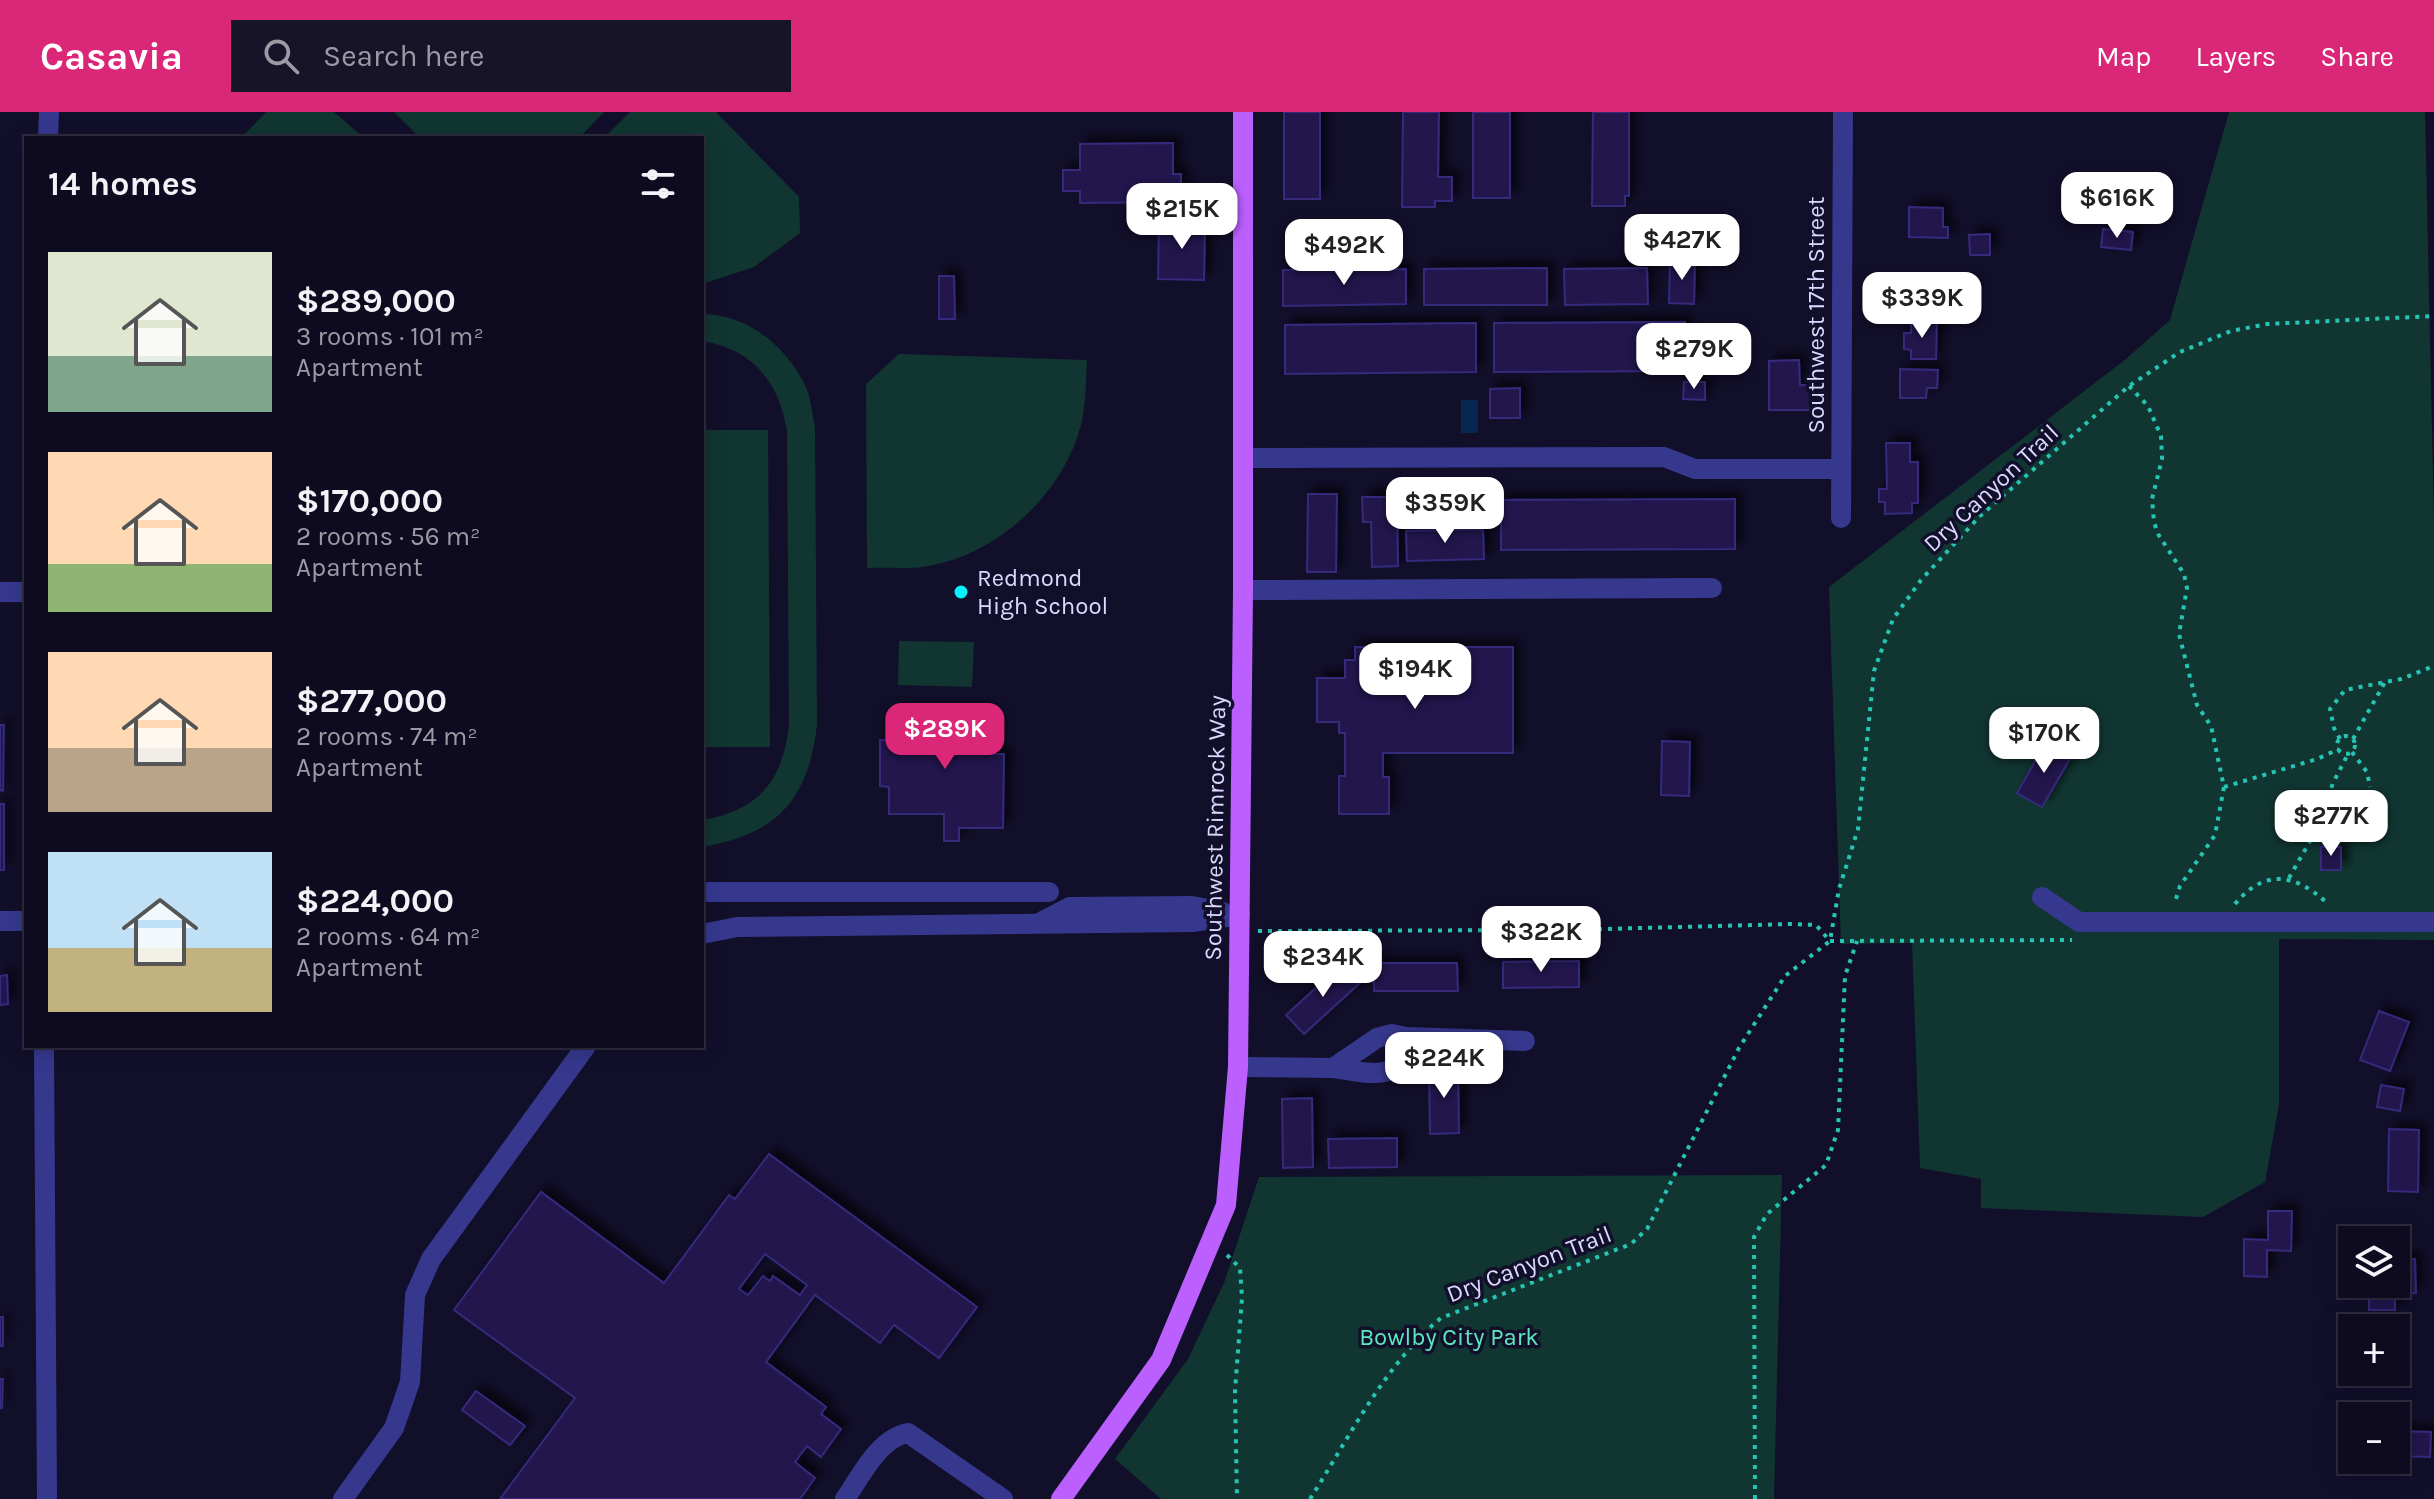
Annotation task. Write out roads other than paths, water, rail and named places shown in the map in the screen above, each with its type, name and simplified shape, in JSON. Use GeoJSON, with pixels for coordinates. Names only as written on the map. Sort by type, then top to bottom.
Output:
{"type":"FeatureCollection","features":[{"type":"Feature","properties":{"kind":"main road","name":"Southwest Rimrock Way"},"geometry":{"type":"LineString","coordinates":[[1061,1499],[1161,1360],[1214,1242],[1226,1205],[1238,1067],[1243,590],[1243,112]]}},
{"type":"Feature","properties":{"kind":"street"},"geometry":{"type":"LineString","coordinates":[[48,136],[49,112]]}},
{"type":"Feature","properties":{"kind":"street","name":"Southwest 17th Street"},"geometry":{"type":"LineString","coordinates":[[1841,518],[1843,112]]}},
{"type":"Feature","properties":{"kind":"street"},"geometry":{"type":"LineString","coordinates":[[1243,458],[1664,457],[1695,469],[1841,469]]}},
{"type":"Feature","properties":{"kind":"street"},"geometry":{"type":"LineString","coordinates":[[1243,590],[1712,588]]}},
{"type":"Feature","properties":{"kind":"street"},"geometry":{"type":"LineString","coordinates":[[0,592],[24,592]]}},
{"type":"Feature","properties":{"kind":"street"},"geometry":{"type":"LineString","coordinates":[[704,892],[1049,892]]}},
{"type":"Feature","properties":{"kind":"street"},"geometry":{"type":"LineString","coordinates":[[2042,897],[2079,922],[2434,922]]}},
{"type":"Feature","properties":{"kind":"street"},"geometry":{"type":"LineString","coordinates":[[0,921],[24,921]]}},
{"type":"Feature","properties":{"kind":"street"},"geometry":{"type":"LineString","coordinates":[[704,934],[737,927],[1240,923]]}},
{"type":"Feature","properties":{"kind":"street"},"geometry":{"type":"LineString","coordinates":[[1333,1068],[1377,1038],[1392,1034],[1525,1041]]}},
{"type":"Feature","properties":{"kind":"street"},"geometry":{"type":"LineString","coordinates":[[1238,1067],[1333,1068],[1380,1074],[1400,1068],[1412,1054],[1411,1042],[1406,1037]]}},
{"type":"Feature","properties":{"kind":"street"},"geometry":{"type":"LineString","coordinates":[[44,1048],[47,1499]]}},
{"type":"Feature","properties":{"kind":"street"},"geometry":{"type":"LineString","coordinates":[[343,1499],[394,1428],[410,1382],[415,1295],[431,1259],[585,1048]]}},
{"type":"Feature","properties":{"kind":"street"},"geometry":{"type":"LineString","coordinates":[[845,1499],[894,1435],[908,1433],[1003,1499]]}},
{"type":"Feature","properties":{"kind":"water"},"geometry":{"type":"Polygon","coordinates":[[[1461,400],[1478,400],[1478,433],[1461,433],[1461,400]]]}},
{"type":"Feature","properties":{"kind":"place","name":"Redmond High School"},"geometry":{"type":"Point","coordinates":[961,592]}},
{"type":"Feature","properties":{"kind":"park label","name":"Bowlby City Park"},"geometry":{"type":"Point","coordinates":[1449,1337]}}]}
